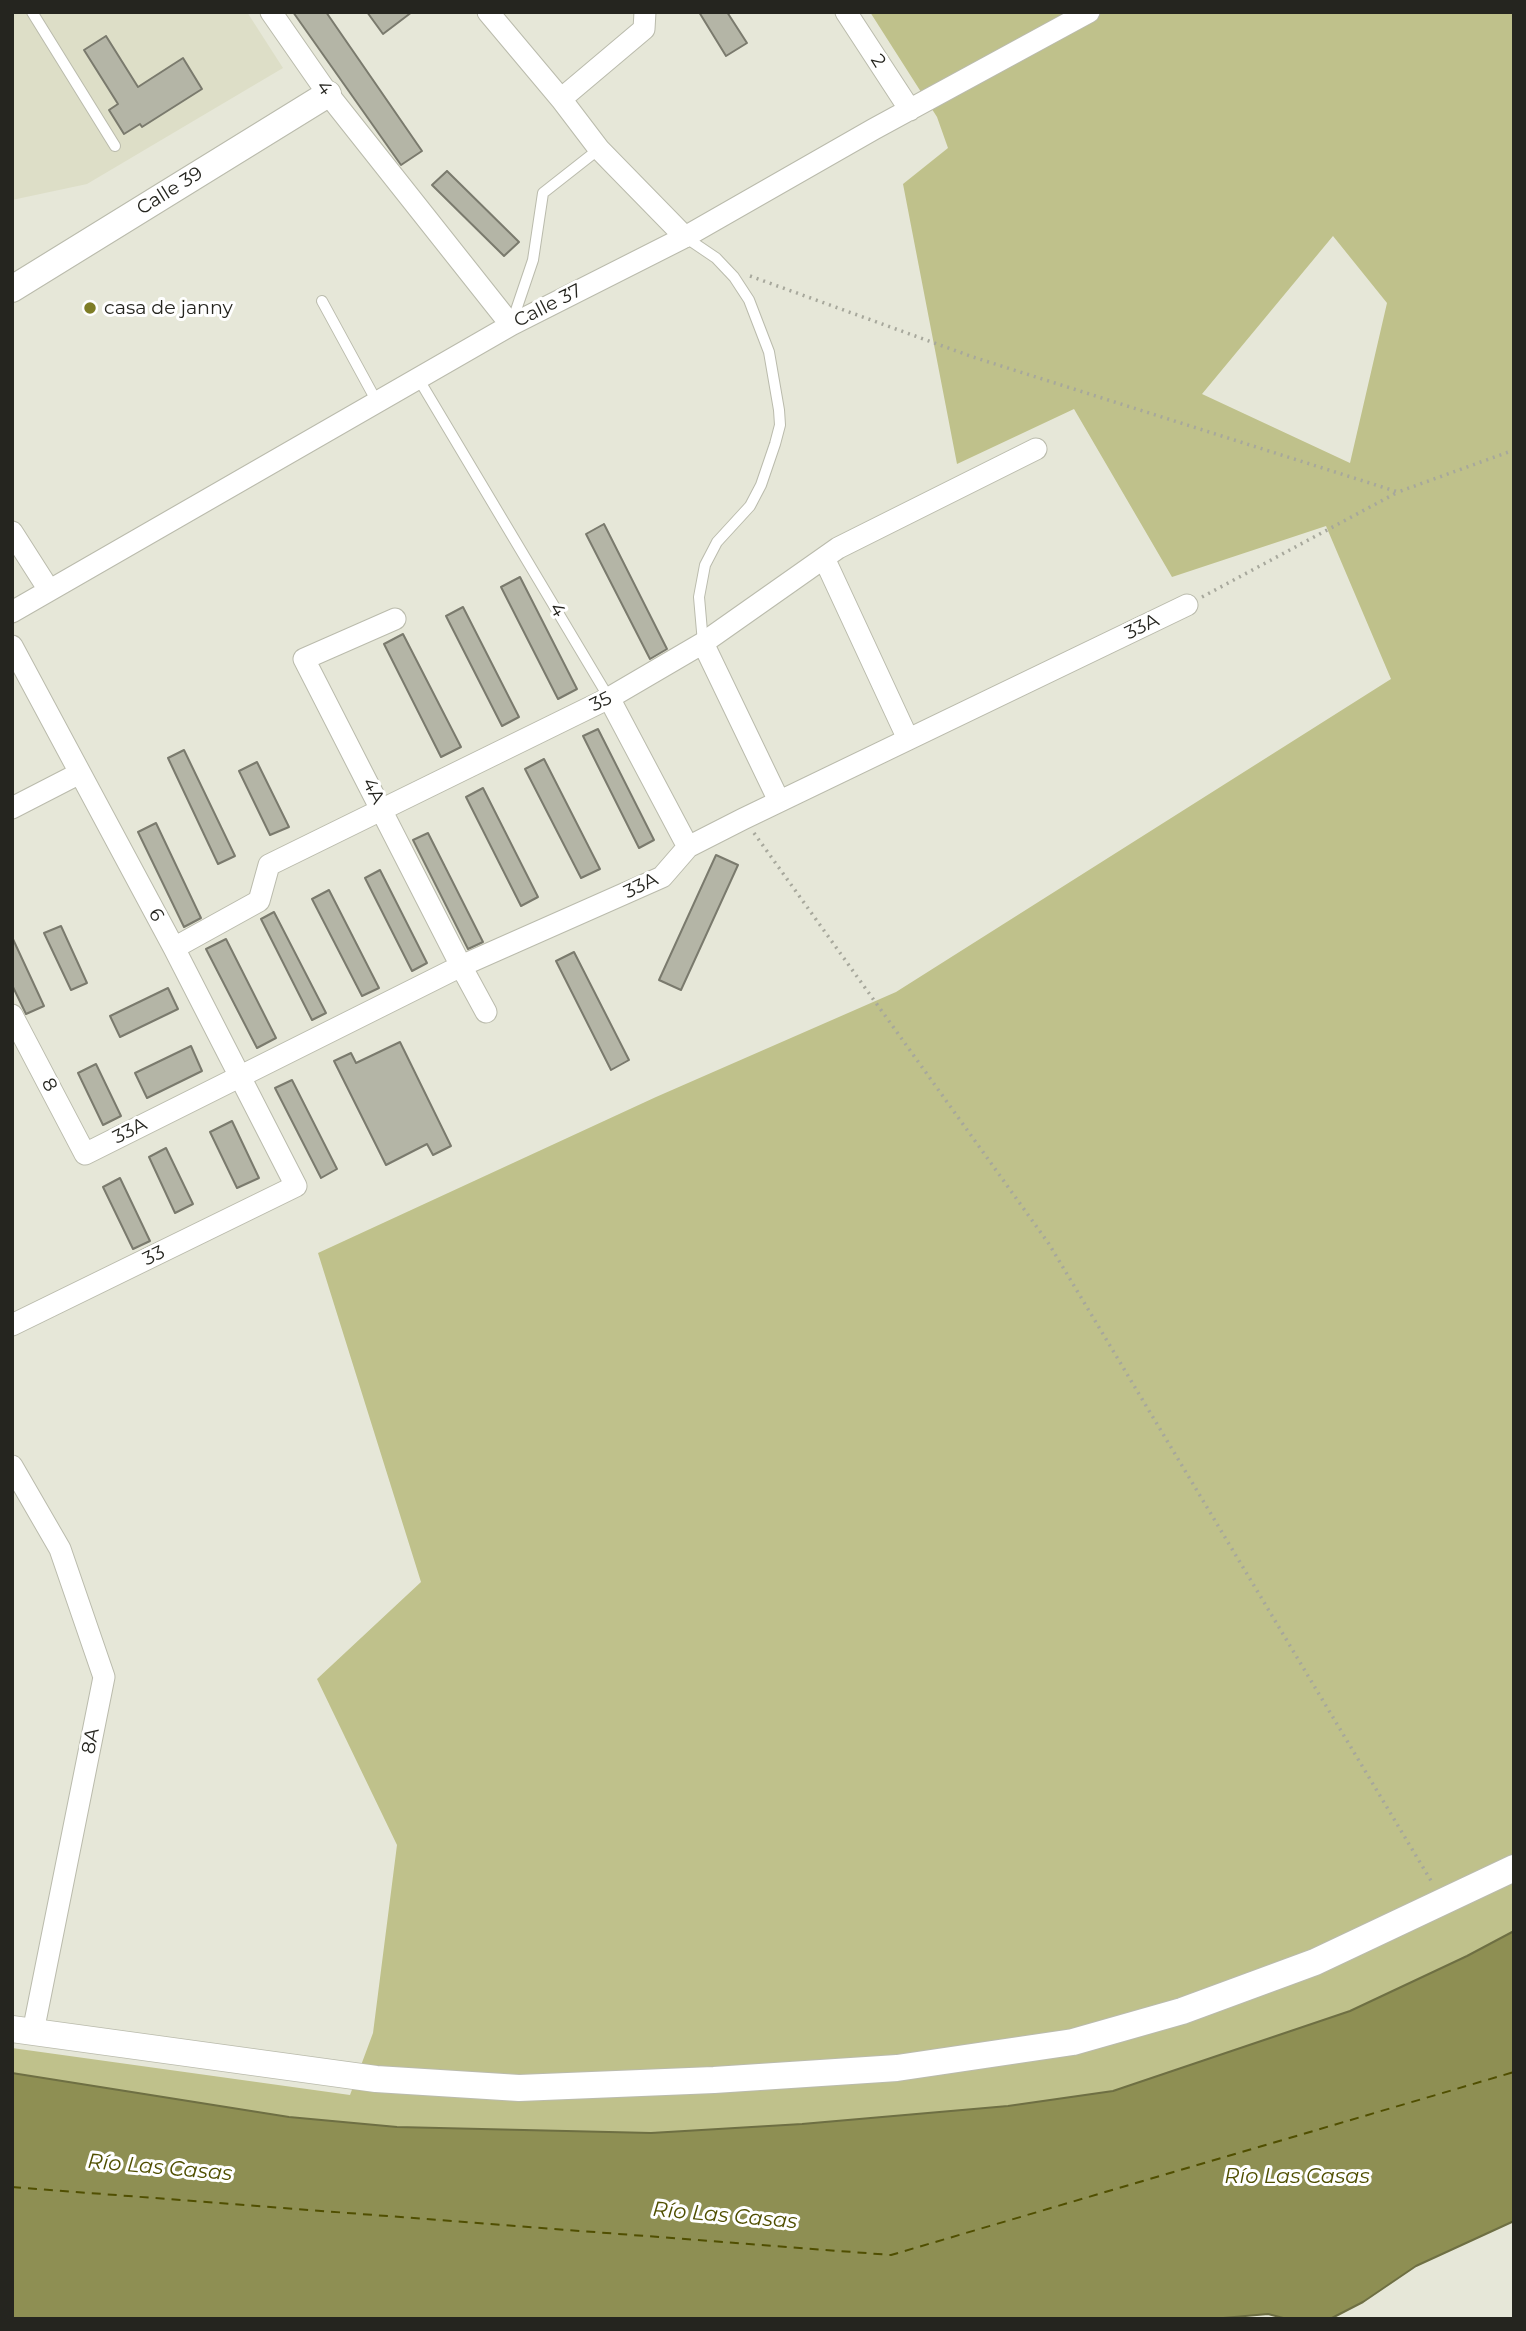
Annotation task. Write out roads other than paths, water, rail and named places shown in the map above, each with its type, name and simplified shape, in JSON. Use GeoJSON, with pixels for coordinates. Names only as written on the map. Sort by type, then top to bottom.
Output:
{"type":"FeatureCollection","features":[{"type":"Feature","properties":{"kind":"street","name":"4"},"geometry":{"type":"LineString","coordinates":[[271,12],[328,94],[511,325]]}},
{"type":"Feature","properties":{"kind":"street"},"geometry":{"type":"LineString","coordinates":[[488,12],[599,149],[685,237]]}},
{"type":"Feature","properties":{"kind":"street"},"geometry":{"type":"LineString","coordinates":[[561,99],[644,29],[645,12]]}},
{"type":"Feature","properties":{"kind":"street","name":"2"},"geometry":{"type":"LineString","coordinates":[[846,12],[910,110]]}},
{"type":"Feature","properties":{"kind":"street","name":"Calle 37"},"geometry":{"type":"LineString","coordinates":[[12,611],[511,325],[685,237],[1090,12]]}},
{"type":"Feature","properties":{"kind":"street","name":"Calle 39"},"geometry":{"type":"LineString","coordinates":[[12,289],[328,94]]}},
{"type":"Feature","properties":{"kind":"street","name":"35"},"geometry":{"type":"LineString","coordinates":[[174,948],[259,901],[269,865],[610,698],[703,643],[838,548],[1036,449]]}},
{"type":"Feature","properties":{"kind":"street"},"geometry":{"type":"LineString","coordinates":[[12,533],[49,590]]}},
{"type":"Feature","properties":{"kind":"street"},"geometry":{"type":"LineString","coordinates":[[824,558],[908,739]]}},
{"type":"Feature","properties":{"kind":"street","name":"33A"},"geometry":{"type":"LineString","coordinates":[[85,1154],[461,966],[662,877],[688,847],[1187,605]]}},
{"type":"Feature","properties":{"kind":"street","name":"4A"},"geometry":{"type":"LineString","coordinates":[[395,619],[304,659],[486,1012]]}},
{"type":"Feature","properties":{"kind":"street"},"geometry":{"type":"LineString","coordinates":[[703,643],[779,802]]}},
{"type":"Feature","properties":{"kind":"street","name":"6"},"geometry":{"type":"LineString","coordinates":[[12,646],[174,948],[296,1186]]}},
{"type":"Feature","properties":{"kind":"street","name":"4"},"geometry":{"type":"LineString","coordinates":[[610,698],[688,847]]}},
{"type":"Feature","properties":{"kind":"street"},"geometry":{"type":"LineString","coordinates":[[12,808],[80,773]]}},
{"type":"Feature","properties":{"kind":"street","name":"8"},"geometry":{"type":"LineString","coordinates":[[12,1015],[85,1154]]}},
{"type":"Feature","properties":{"kind":"street","name":"33"},"geometry":{"type":"LineString","coordinates":[[12,1325],[296,1186]]}},
{"type":"Feature","properties":{"kind":"street","name":"8A"},"geometry":{"type":"LineString","coordinates":[[12,1466],[60,1549],[104,1677],[23,2030]]}},
{"type":"Feature","properties":{"kind":"street"},"geometry":{"type":"LineString","coordinates":[[23,2030],[376,2079],[519,2088],[714,2080],[898,2068],[1073,2042],[1182,2011],[1315,1962],[1514,1868]]}},
{"type":"Feature","properties":{"kind":"lane"},"geometry":{"type":"LineString","coordinates":[[32,12],[115,146]]}},
{"type":"Feature","properties":{"kind":"lane"},"geometry":{"type":"LineString","coordinates":[[511,325],[533,260],[543,193],[599,149]]}},
{"type":"Feature","properties":{"kind":"lane"},"geometry":{"type":"LineString","coordinates":[[685,237],[716,258],[734,277],[756,315],[769,352],[778,396],[780,425],[770,463],[750,506],[717,542],[705,565],[699,597],[703,643]]}},
{"type":"Feature","properties":{"kind":"lane"},"geometry":{"type":"LineString","coordinates":[[322,300],[377,402]]}},
{"type":"Feature","properties":{"kind":"lane","name":"4"},"geometry":{"type":"LineString","coordinates":[[418,378],[610,698]]}},
{"type":"Feature","properties":{"kind":"water","name":"Río Las Casas"},"geometry":{"type":"Polygon","coordinates":[[[1514,1931],[1514,2221],[1416,2266],[1363,2302],[1330,2319],[1287,2319],[1268,2314],[1212,2319],[12,2319],[12,2073],[289,2117],[397,2127],[651,2133],[802,2124],[1008,2106],[1113,2091],[1350,2011],[1514,1931]]]}},
{"type":"Feature","properties":{"kind":"place","name":"casa de janny"},"geometry":{"type":"Point","coordinates":[90,308]}}]}
